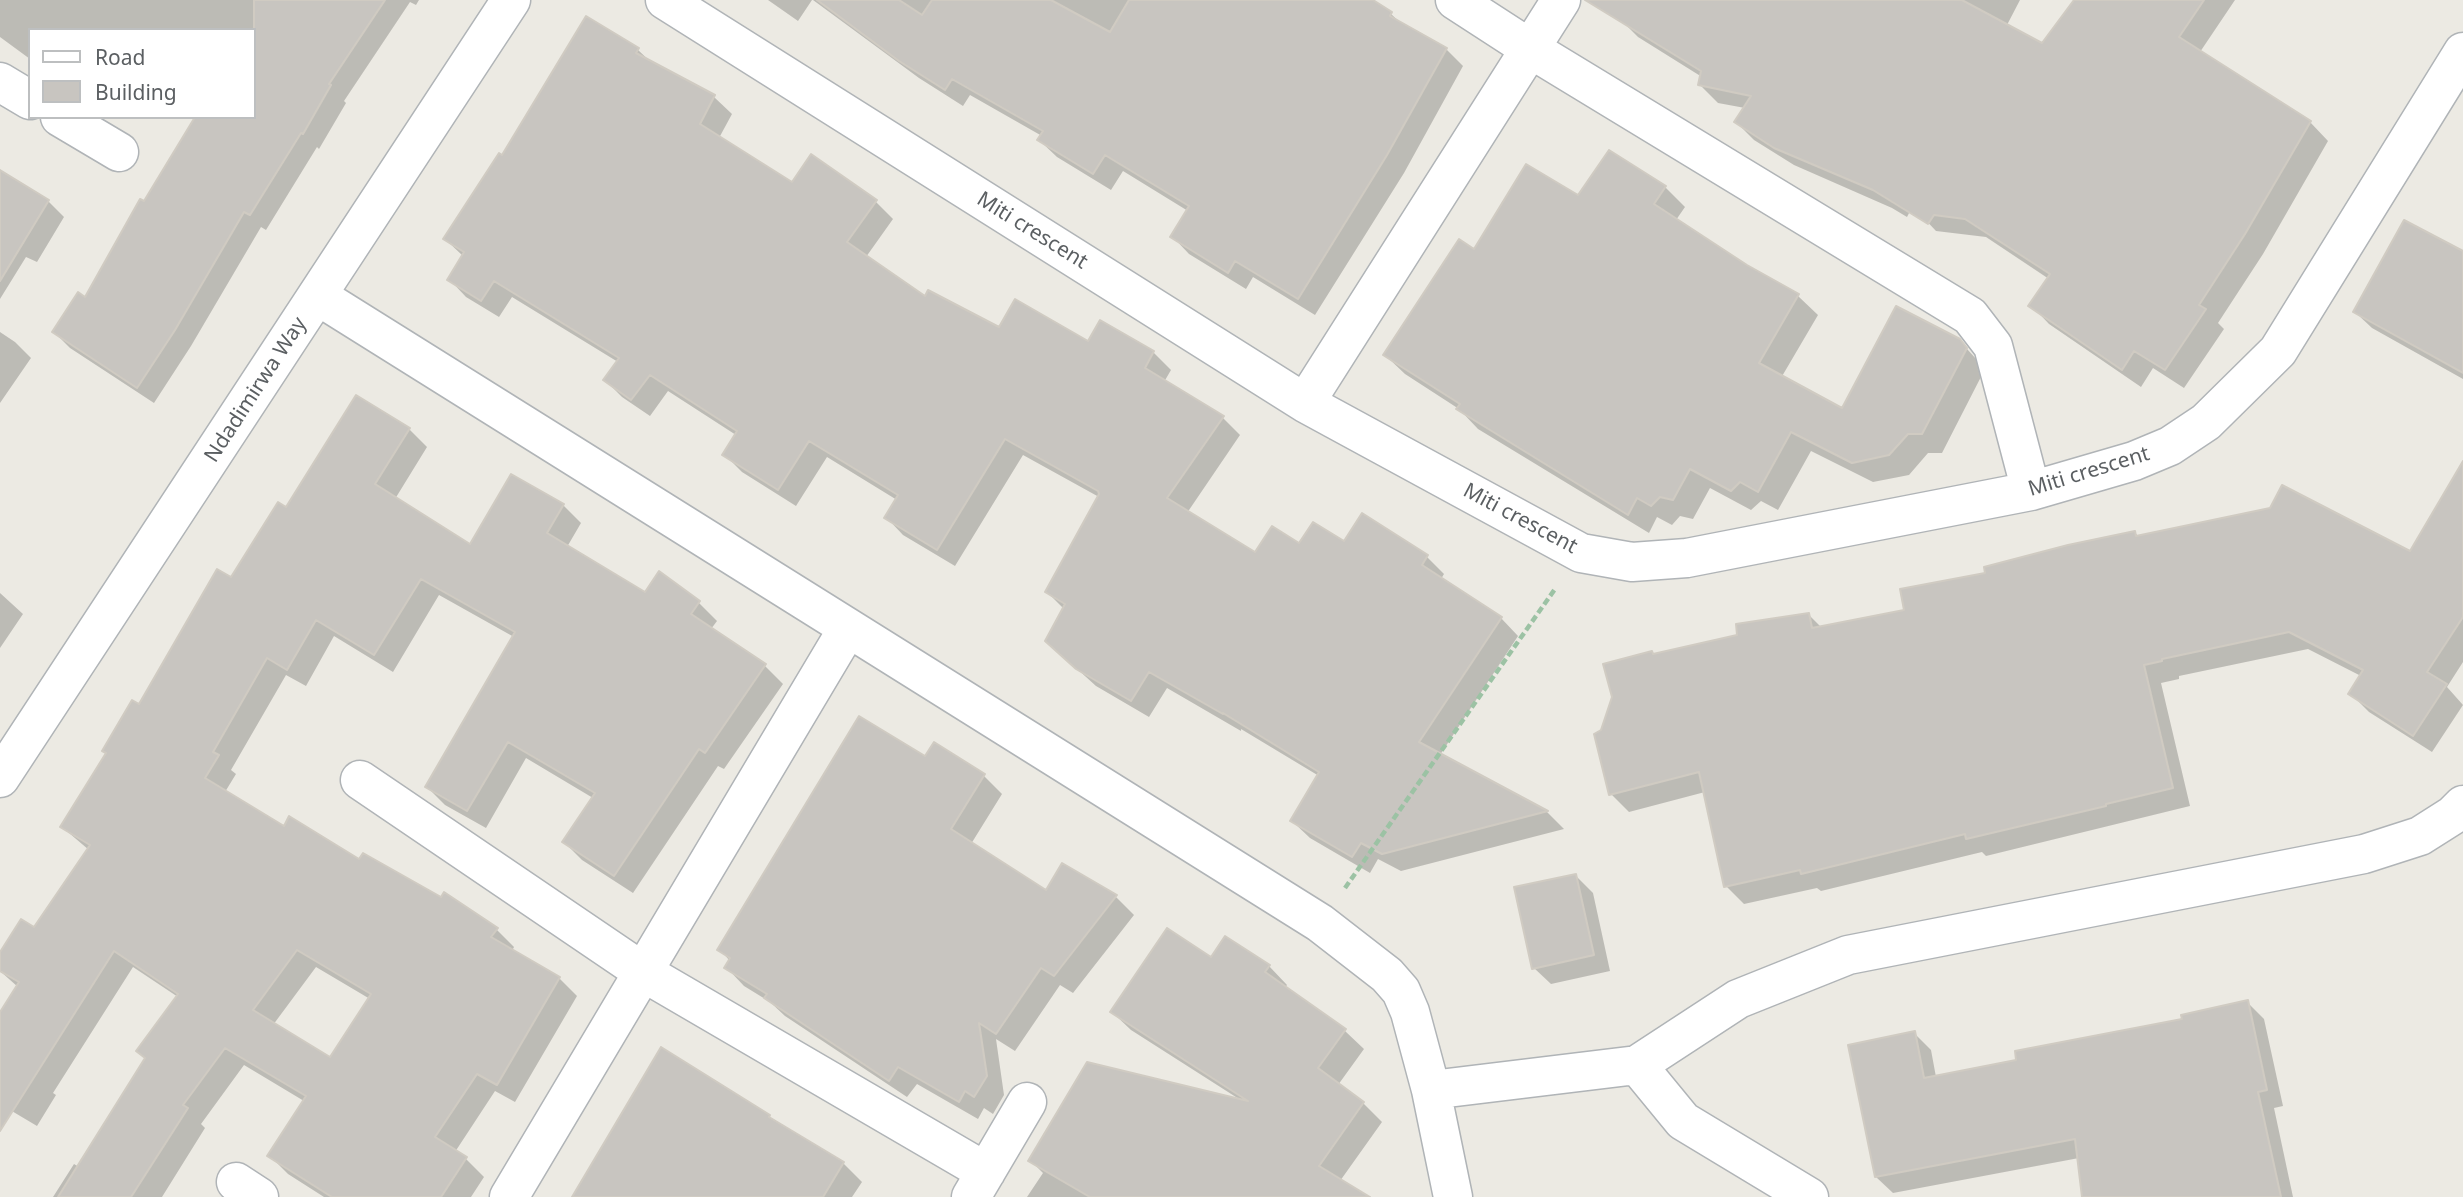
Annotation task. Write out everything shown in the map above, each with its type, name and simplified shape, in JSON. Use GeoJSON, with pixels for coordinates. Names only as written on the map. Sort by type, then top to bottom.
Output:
{"type":"FeatureCollection","features":[{"type":"Feature","properties":{"kind":"street","name":"Ndadimirwa Way"},"geometry":{"type":"LineString","coordinates":[[0,778],[511,0]]}},
{"type":"Feature","properties":{"kind":"street","name":"Miti crescent"},"geometry":{"type":"LineString","coordinates":[[665,0],[1305,403],[1581,553],[1632,562],[1686,558],[2031,491],[2134,461],[2170,446],[2206,422],[2278,351],[2463,52]]}},
{"type":"Feature","properties":{"kind":"street"},"geometry":{"type":"LineString","coordinates":[[1455,0],[1529,48],[1970,316],[1993,346],[2031,491]]}},
{"type":"Feature","properties":{"kind":"street"},"geometry":{"type":"LineString","coordinates":[[1305,403],[1561,0]]}},
{"type":"Feature","properties":{"kind":"street"},"geometry":{"type":"LineString","coordinates":[[0,82],[28,99]]}},
{"type":"Feature","properties":{"kind":"street"},"geometry":{"type":"LineString","coordinates":[[63,119],[119,152]]}},
{"type":"Feature","properties":{"kind":"street"},"geometry":{"type":"LineString","coordinates":[[318,296],[1320,923],[1387,975],[1401,991],[1410,1012],[1431,1090],[1453,1197]]}},
{"type":"Feature","properties":{"kind":"street"},"geometry":{"type":"LineString","coordinates":[[509,1197],[848,628]]}},
{"type":"Feature","properties":{"kind":"street"},"geometry":{"type":"LineString","coordinates":[[360,780],[643,972],[978,1184],[1027,1102]]}},
{"type":"Feature","properties":{"kind":"street"},"geometry":{"type":"LineString","coordinates":[[1431,1090],[1637,1065],[1738,999],[1848,956],[2364,854],[2420,836],[2453,815],[2463,805]]}},
{"type":"Feature","properties":{"kind":"street"},"geometry":{"type":"LineString","coordinates":[[1637,1065],[1683,1121],[1809,1197]]}},
{"type":"Feature","properties":{"kind":"path"},"geometry":{"type":"LineString","coordinates":[[1320,923],[1581,553]]}},
{"type":"Feature","properties":{"kind":"building"},"geometry":{"type":"Polygon","coordinates":[[[254,0],[385,0],[329,84],[331,85],[303,134],[301,133],[250,215],[244,212],[175,330],[137,388],[52,332],[78,292],[85,297],[140,199],[144,201],[194,119],[256,119],[254,0]]]}},
{"type":"Feature","properties":{"kind":"building"},"geometry":{"type":"Polygon","coordinates":[[[817,0],[899,0],[922,15],[932,0],[1051,0],[1110,32],[1129,0],[1373,0],[1392,12],[1390,16],[1447,48],[1387,155],[1298,299],[1235,261],[1228,273],[1170,237],[1189,206],[1105,155],[1093,174],[1037,140],[1043,131],[952,79],[945,90],[899,61],[817,0]]]}},
{"type":"Feature","properties":{"kind":"building"},"geometry":{"type":"Polygon","coordinates":[[[1585,0],[1962,0],[2042,43],[2074,0],[2204,0],[2179,37],[2311,121],[2245,234],[2199,305],[2206,309],[2165,370],[2134,351],[2122,370],[2028,306],[2050,274],[1965,219],[1934,215],[1928,224],[1873,190],[1774,148],[1734,122],[1751,96],[1698,85],[1701,71],[1585,0]]]}},
{"type":"Feature","properties":{"kind":"building"},"geometry":{"type":"Polygon","coordinates":[[[586,16],[639,48],[636,53],[715,95],[700,124],[792,182],[811,154],[877,200],[847,242],[925,296],[928,290],[999,327],[1015,299],[1088,341],[1100,320],[1154,351],[1145,368],[1224,416],[1167,498],[1255,552],[1272,526],[1299,543],[1313,522],[1344,541],[1362,513],[1428,555],[1422,565],[1502,617],[1419,742],[1548,811],[1382,854],[1361,843],[1352,857],[1290,821],[1319,772],[1223,713],[1149,672],[1131,701],[1076,669],[1045,641],[1065,604],[1045,592],[1099,494],[1098,491],[1005,439],[937,550],[884,518],[898,495],[809,441],[778,490],[722,455],[737,431],[650,375],[631,400],[603,380],[619,358],[494,281],[481,301],[447,280],[464,252],[443,239],[499,153],[502,155],[586,16]]]}},
{"type":"Feature","properties":{"kind":"building"},"geometry":{"type":"Polygon","coordinates":[[[1609,150],[1666,186],[1654,204],[1747,265],[1799,294],[1759,363],[1842,408],[1896,306],[1960,339],[1967,348],[1922,434],[1908,434],[1889,455],[1852,463],[1791,432],[1758,492],[1740,482],[1731,491],[1690,469],[1673,500],[1660,497],[1651,506],[1637,498],[1628,515],[1456,409],[1460,404],[1383,355],[1459,239],[1474,249],[1526,164],[1578,195],[1609,150]]]}},
{"type":"Feature","properties":{"kind":"building"},"geometry":{"type":"Polygon","coordinates":[[[0,170],[49,200],[0,281],[0,170]]]}},
{"type":"Feature","properties":{"kind":"building"},"geometry":{"type":"Polygon","coordinates":[[[2404,220],[2463,251],[2463,373],[2353,312],[2404,220]]]}},
{"type":"Feature","properties":{"kind":"building"},"geometry":{"type":"Polygon","coordinates":[[[356,395],[410,428],[375,484],[470,544],[511,474],[564,504],[547,533],[645,592],[659,571],[700,601],[691,614],[766,664],[705,753],[699,749],[614,876],[562,842],[595,793],[508,742],[467,811],[425,787],[515,632],[421,579],[374,655],[316,620],[287,670],[267,658],[213,752],[219,755],[205,778],[284,826],[289,816],[359,859],[363,853],[441,897],[444,892],[498,928],[491,937],[560,977],[497,1085],[477,1074],[435,1137],[467,1157],[441,1197],[332,1197],[267,1156],[306,1096],[225,1048],[183,1105],[188,1108],[131,1197],[58,1197],[145,1058],[136,1051],[178,994],[114,951],[0,1131],[0,1012],[19,982],[0,971],[0,952],[21,919],[34,927],[90,845],[60,827],[106,753],[102,751],[132,700],[139,704],[217,569],[231,577],[278,502],[286,507],[356,395]],[[297,950],[253,1010],[330,1057],[371,994],[297,950]]]}},
{"type":"Feature","properties":{"kind":"building"},"geometry":{"type":"Polygon","coordinates":[[[2463,461],[2463,617],[2427,672],[2447,684],[2413,736],[2348,694],[2363,670],[2289,632],[2144,665],[2173,788],[2106,806],[1966,839],[1965,834],[1801,874],[1800,870],[1724,887],[1699,772],[1609,795],[1594,734],[1601,730],[1612,697],[1603,664],[1652,651],[1653,654],[1737,635],[1736,624],[1809,613],[1812,628],[1904,610],[1900,589],[1985,573],[1984,567],[2068,545],[2135,531],[2136,536],[2270,508],[2282,485],[2410,551],[2463,461]]]}},
{"type":"Feature","properties":{"kind":"building"},"geometry":{"type":"Polygon","coordinates":[[[859,716],[925,756],[934,742],[985,774],[951,829],[1046,890],[1062,863],[1117,895],[1054,976],[1041,968],[996,1034],[979,1023],[987,1076],[974,1097],[965,1091],[959,1102],[898,1067],[889,1081],[764,998],[767,994],[724,968],[730,958],[717,950],[859,716]]]}},
{"type":"Feature","properties":{"kind":"building"},"geometry":{"type":"Polygon","coordinates":[[[1576,874],[1594,955],[1532,969],[1514,887],[1576,874]]]}},
{"type":"Feature","properties":{"kind":"building"},"geometry":{"type":"Polygon","coordinates":[[[1167,928],[1211,957],[1225,936],[1270,965],[1265,972],[1346,1029],[1318,1068],[1364,1102],[1319,1166],[1370,1197],[1090,1197],[1028,1161],[1087,1062],[1248,1101],[1110,1012],[1167,928]]]}},
{"type":"Feature","properties":{"kind":"building"},"geometry":{"type":"Polygon","coordinates":[[[2248,1000],[2267,1090],[2258,1092],[2281,1197],[2082,1197],[2075,1139],[1875,1177],[1848,1045],[1915,1031],[1924,1078],[2016,1060],[2015,1051],[2182,1019],[2181,1015],[2248,1000]]]}},
{"type":"Feature","properties":{"kind":"building"},"geometry":{"type":"Polygon","coordinates":[[[661,1047],[844,1162],[823,1197],[572,1197],[661,1047]]]}}]}
